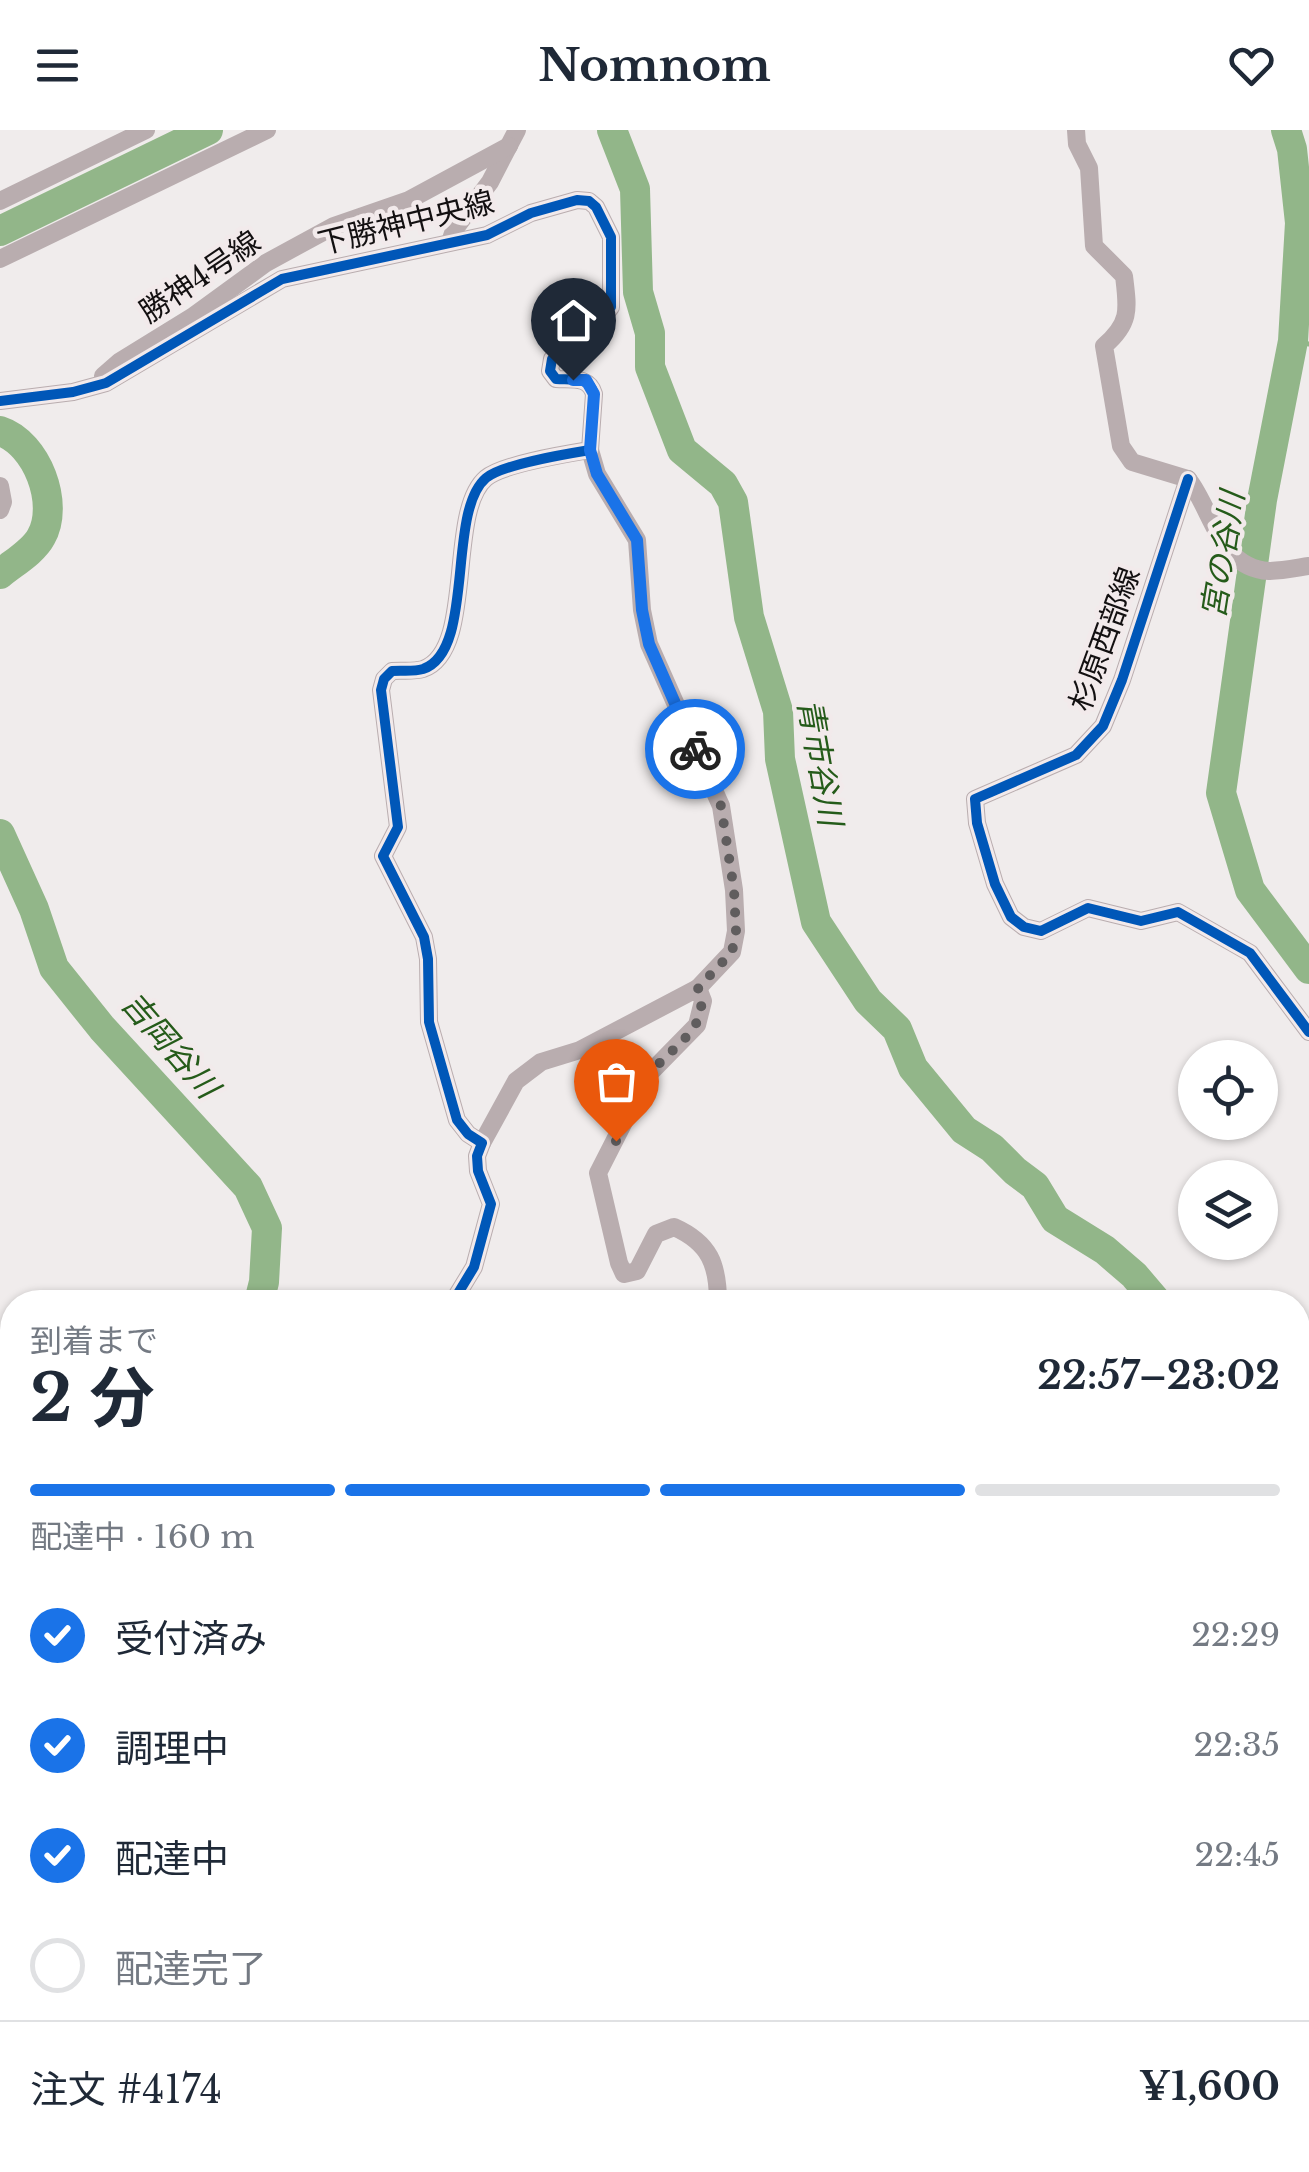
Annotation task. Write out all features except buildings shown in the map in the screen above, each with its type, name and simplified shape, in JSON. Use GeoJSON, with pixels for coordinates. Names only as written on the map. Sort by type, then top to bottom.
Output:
{"type":"FeatureCollection","features":[{"type":"Feature","properties":{"kind":"street"},"geometry":{"type":"LineString","coordinates":[[0,201],[146,130]]}},
{"type":"Feature","properties":{"kind":"street"},"geometry":{"type":"LineString","coordinates":[[0,259],[266,130]]}},
{"type":"Feature","properties":{"kind":"street"},"geometry":{"type":"LineString","coordinates":[[1076,130],[1076,144],[1089,168],[1094,246],[1124,276],[1126,318],[1122,329],[1104,346],[1121,446],[1132,462],[1188,479],[1217,533],[1239,563],[1268,571],[1309,566]]}},
{"type":"Feature","properties":{"kind":"street"},"geometry":{"type":"LineString","coordinates":[[450,242],[454,230],[490,182],[513,138]]}},
{"type":"Feature","properties":{"kind":"street","name":"勝神4号線"},"geometry":{"type":"LineString","coordinates":[[90,386],[119,362],[245,281],[266,263],[334,226],[409,200],[513,138]]}},
{"type":"Feature","properties":{"kind":"street","name":"下勝神中央線"},"geometry":{"type":"LineString","coordinates":[[0,402],[74,392],[106,383],[282,278],[487,235],[531,213],[577,200],[596,207],[612,236],[611,307],[592,332],[559,351],[552,359],[550,371],[556,379],[586,380],[591,385],[594,394],[590,450]]}},
{"type":"Feature","properties":{"kind":"street"},"geometry":{"type":"LineString","coordinates":[[460,1290],[474,1267],[491,1204],[478,1172],[477,1156],[516,1081],[541,1062],[580,1050],[698,988],[732,952],[736,931],[721,806],[649,644],[642,610],[637,540],[597,474],[590,450],[500,472],[480,485],[468,516],[458,596],[446,645],[438,660],[425,668],[392,671],[380,690],[398,827],[383,856],[424,938],[429,1022],[458,1120],[468,1134],[482,1143]]}},
{"type":"Feature","properties":{"kind":"street","name":"杉原西部線"},"geometry":{"type":"LineString","coordinates":[[1188,479],[1103,726],[1076,755],[982,794],[975,799],[974,806],[996,884],[1011,916],[1024,927],[1041,930],[1088,908],[1100,908],[1120,918],[1142,922],[1178,912],[1250,953],[1309,1032]]}},
{"type":"Feature","properties":{"kind":"street"},"geometry":{"type":"LineString","coordinates":[[0,486],[0,510]]}},
{"type":"Feature","properties":{"kind":"street"},"geometry":{"type":"LineString","coordinates":[[698,988],[703,1000],[698,1025],[648,1075],[598,1173],[624,1274],[638,1272],[656,1234],[674,1227],[701,1242],[718,1274],[718,1290]]}},
{"type":"Feature","properties":{"kind":"waterway"},"geometry":{"type":"LineString","coordinates":[[0,231],[208,130]]}},
{"type":"Feature","properties":{"kind":"waterway","name":"青市谷川"},"geometry":{"type":"LineString","coordinates":[[612,130],[635,189],[638,292],[650,333],[650,367],[682,450],[723,484],[733,502],[749,617],[778,711],[780,759],[816,922],[868,1001],[897,1029],[913,1068],[964,1130],[992,1148],[1035,1186],[1055,1219],[1105,1250],[1147,1290]]}},
{"type":"Feature","properties":{"kind":"waterway","name":"宮の谷川"},"geometry":{"type":"LineString","coordinates":[[1286,130],[1292,149],[1300,223],[1293,341],[1262,500],[1221,793],[1250,890],[1309,969]]}},
{"type":"Feature","properties":{"kind":"waterway"},"geometry":{"type":"LineString","coordinates":[[1293,341],[1309,344]]}},
{"type":"Feature","properties":{"kind":"waterway","name":"吉岡谷川"},"geometry":{"type":"LineString","coordinates":[[0,431],[25,448],[34,461],[42,476],[48,508],[41,537],[0,574]]}},
{"type":"Feature","properties":{"kind":"waterway","name":"吉岡谷川"},"geometry":{"type":"LineString","coordinates":[[0,834],[34,909],[54,968],[102,1028],[248,1187],[267,1228],[262,1290]]}},
{"type":"Feature","properties":{"kind":"cycle path"},"geometry":{"type":"LineString","coordinates":[[0,401],[73,392],[106,383],[282,279],[487,235],[531,213],[577,200],[589,201],[596,207],[611,237],[611,307],[592,332],[559,351],[552,359],[550,371],[556,379],[579,380],[592,388],[590,450],[520,464],[486,478],[474,495],[467,520],[450,636],[439,657],[423,669],[392,671],[381,690],[398,827],[383,856],[424,937],[429,1022],[457,1120],[482,1143],[477,1156],[478,1171],[491,1204],[474,1267],[460,1290]]}},
{"type":"Feature","properties":{"kind":"cycle path"},"geometry":{"type":"LineString","coordinates":[[1188,479],[1103,726],[1076,755],[975,799],[977,823],[995,884],[1011,917],[1024,927],[1041,931],[1088,908],[1141,921],[1178,912],[1250,953],[1309,1032]]}},
{"type":"Feature","properties":{"kind":"way so far"},"geometry":{"type":"LineString","coordinates":[[616,1141],[648,1075],[698,1025],[703,1000],[698,988],[732,952],[736,931],[729,845],[721,806],[695,749]]}},
{"type":"Feature","properties":{"kind":"route"},"geometry":{"type":"LineString","coordinates":[[573,380],[586,380],[594,394],[590,450],[597,474],[637,540],[642,610],[649,644],[695,749]]}}]}
